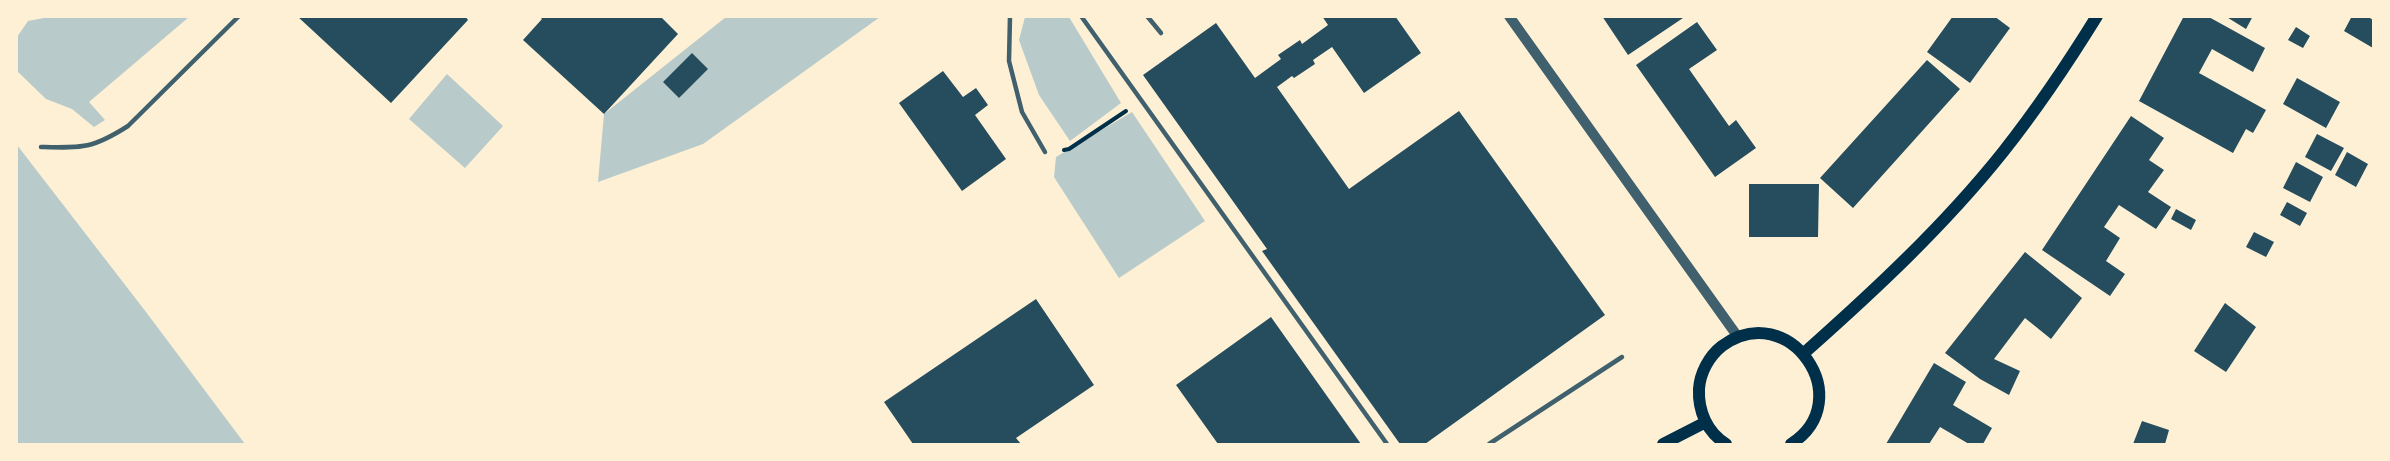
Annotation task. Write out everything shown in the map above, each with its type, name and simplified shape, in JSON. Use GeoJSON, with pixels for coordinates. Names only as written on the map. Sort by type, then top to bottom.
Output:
{"type":"FeatureCollection","features":[{"type":"Feature","properties":{"kind":"main road"},"geometry":{"type":"LineString","coordinates":[[1803,354],[1881,283],[1943,221],[1981,178],[2003,152],[2065,67],[2097,16]]}},
{"type":"Feature","properties":{"kind":"main road"},"geometry":{"type":"LineString","coordinates":[[1726,444],[1712,432],[1706,422],[1699,399],[1700,380],[1707,363],[1719,349],[1738,337],[1760,333],[1777,336],[1791,343],[1813,366],[1818,380],[1819,401],[1812,423],[1791,444]]}},
{"type":"Feature","properties":{"kind":"main road"},"geometry":{"type":"LineString","coordinates":[[1663,444],[1706,422]]}},
{"type":"Feature","properties":{"kind":"street"},"geometry":{"type":"LineString","coordinates":[[1509,16],[1738,337]]}},
{"type":"Feature","properties":{"kind":"lane"},"geometry":{"type":"LineString","coordinates":[[41,147],[81,148],[106,140],[121,131],[239,16]]}},
{"type":"Feature","properties":{"kind":"lane"},"geometry":{"type":"LineString","coordinates":[[1010,16],[1009,61],[1022,112],[1045,152]]}},
{"type":"Feature","properties":{"kind":"lane"},"geometry":{"type":"LineString","coordinates":[[1081,16],[1387,444]]}},
{"type":"Feature","properties":{"kind":"lane"},"geometry":{"type":"LineString","coordinates":[[1147,16],[1161,33]]}},
{"type":"Feature","properties":{"kind":"lane"},"geometry":{"type":"LineString","coordinates":[[1489,444],[1622,357]]}},
{"type":"Feature","properties":{"kind":"path"},"geometry":{"type":"LineString","coordinates":[[1045,152],[1069,149],[1141,100]]}},
{"type":"Feature","properties":{"kind":"shaded area"},"geometry":{"type":"Polygon","coordinates":[[[49,17],[189,17],[89,102],[105,120],[94,127],[72,109],[46,99],[17,71],[17,37],[28,21],[49,17]]]}},
{"type":"Feature","properties":{"kind":"shaded area"},"geometry":{"type":"Polygon","coordinates":[[[726,17],[880,17],[703,144],[598,182],[604,114],[726,17]]]}},
{"type":"Feature","properties":{"kind":"shaded area"},"geometry":{"type":"Polygon","coordinates":[[[1025,17],[1069,17],[1121,103],[1070,141],[1039,95],[1019,40],[1025,17]]]}},
{"type":"Feature","properties":{"kind":"shaded area"},"geometry":{"type":"Polygon","coordinates":[[[447,74],[503,126],[465,168],[409,119],[447,74]]]}},
{"type":"Feature","properties":{"kind":"shaded area"},"geometry":{"type":"Polygon","coordinates":[[[1132,112],[1205,221],[1119,278],[1054,177],[1056,157],[1132,112]]]}},
{"type":"Feature","properties":{"kind":"shaded area"},"geometry":{"type":"Polygon","coordinates":[[[17,145],[146,312],[245,444],[17,444],[17,145]]]}},
{"type":"Feature","properties":{"kind":"building"},"geometry":{"type":"Polygon","coordinates":[[[297,16],[465,16],[468,20],[391,103],[297,16]]]}},
{"type":"Feature","properties":{"kind":"building"},"geometry":{"type":"Polygon","coordinates":[[[539,16],[660,16],[678,34],[604,114],[523,40],[542,19],[539,16]]]}},
{"type":"Feature","properties":{"kind":"building"},"geometry":{"type":"Polygon","coordinates":[[[1322,16],[1395,16],[1421,53],[1364,93],[1332,47],[1313,60],[1315,64],[1277,87],[1349,189],[1459,111],[1605,315],[1425,444],[1400,444],[1262,251],[1267,249],[1143,75],[1216,23],[1255,78],[1281,59],[1278,55],[1300,40],[1302,44],[1328,25],[1322,16]]]}},
{"type":"Feature","properties":{"kind":"building"},"geometry":{"type":"Polygon","coordinates":[[[1602,16],[1686,16],[1628,55],[1602,16]]]}},
{"type":"Feature","properties":{"kind":"building"},"geometry":{"type":"Polygon","coordinates":[[[1953,16],[1994,16],[2010,28],[1970,83],[1927,52],[1953,16]]]}},
{"type":"Feature","properties":{"kind":"building"},"geometry":{"type":"Polygon","coordinates":[[[2184,16],[2207,16],[2265,48],[2253,72],[2212,49],[2199,73],[2266,110],[2253,133],[2246,129],[2233,153],[2139,101],[2184,16]]]}},
{"type":"Feature","properties":{"kind":"building"},"geometry":{"type":"Polygon","coordinates":[[[2225,16],[2253,16],[2246,29],[2225,16]]]}},
{"type":"Feature","properties":{"kind":"building"},"geometry":{"type":"Polygon","coordinates":[[[2352,16],[2367,16],[2373,20],[2373,48],[2344,31],[2352,16]]]}},
{"type":"Feature","properties":{"kind":"building"},"geometry":{"type":"Polygon","coordinates":[[[1697,22],[1717,50],[1689,69],[1729,126],[1736,120],[1756,148],[1715,177],[1636,65],[1697,22]]]}},
{"type":"Feature","properties":{"kind":"building"},"geometry":{"type":"Polygon","coordinates":[[[2296,27],[2310,36],[2303,48],[2288,40],[2296,27]]]}},
{"type":"Feature","properties":{"kind":"building"},"geometry":{"type":"Polygon","coordinates":[[[692,53],[708,69],[679,98],[663,82],[692,53]]]}},
{"type":"Feature","properties":{"kind":"building"},"geometry":{"type":"Polygon","coordinates":[[[1927,60],[1960,89],[1853,208],[1820,178],[1927,60]]]}},
{"type":"Feature","properties":{"kind":"building"},"geometry":{"type":"Polygon","coordinates":[[[943,71],[963,97],[976,88],[988,105],[975,115],[1006,159],[962,191],[899,103],[943,71]]]}},
{"type":"Feature","properties":{"kind":"building"},"geometry":{"type":"Polygon","coordinates":[[[2297,78],[2340,102],[2326,128],[2283,104],[2297,78]]]}},
{"type":"Feature","properties":{"kind":"building"},"geometry":{"type":"Polygon","coordinates":[[[2131,116],[2164,138],[2149,160],[2164,170],[2148,192],[2171,207],[2156,229],[2119,205],[2104,227],[2120,238],[2106,261],[2125,274],[2110,296],[2042,250],[2131,116]]]}},
{"type":"Feature","properties":{"kind":"building"},"geometry":{"type":"Polygon","coordinates":[[[2317,134],[2344,148],[2331,171],[2305,157],[2317,134]]]}},
{"type":"Feature","properties":{"kind":"building"},"geometry":{"type":"Polygon","coordinates":[[[2347,152],[2368,164],[2356,187],[2335,175],[2347,152]]]}},
{"type":"Feature","properties":{"kind":"building"},"geometry":{"type":"Polygon","coordinates":[[[2296,162],[2323,177],[2310,202],[2283,188],[2296,162]]]}},
{"type":"Feature","properties":{"kind":"building"},"geometry":{"type":"Polygon","coordinates":[[[1749,184],[1819,184],[1818,237],[1749,237],[1749,184]]]}},
{"type":"Feature","properties":{"kind":"building"},"geometry":{"type":"Polygon","coordinates":[[[2287,202],[2307,213],[2300,226],[2280,215],[2287,202]]]}},
{"type":"Feature","properties":{"kind":"building"},"geometry":{"type":"Polygon","coordinates":[[[2176,209],[2196,220],[2191,230],[2171,219],[2176,209]]]}},
{"type":"Feature","properties":{"kind":"building"},"geometry":{"type":"Polygon","coordinates":[[[2254,232],[2274,242],[2266,257],[2246,247],[2254,232]]]}},
{"type":"Feature","properties":{"kind":"building"},"geometry":{"type":"Polygon","coordinates":[[[2025,252],[2082,298],[2051,339],[2025,318],[1994,359],[2020,371],[2009,395],[1980,379],[1945,353],[2025,252]]]}},
{"type":"Feature","properties":{"kind":"building"},"geometry":{"type":"Polygon","coordinates":[[[1036,299],[1094,385],[1016,438],[1021,444],[913,444],[884,402],[1036,299]]]}},
{"type":"Feature","properties":{"kind":"building"},"geometry":{"type":"Polygon","coordinates":[[[2225,303],[2256,327],[2226,372],[2194,351],[2225,303]]]}},
{"type":"Feature","properties":{"kind":"building"},"geometry":{"type":"Polygon","coordinates":[[[1271,317],[1361,444],[1218,444],[1176,385],[1271,317]]]}},
{"type":"Feature","properties":{"kind":"building"},"geometry":{"type":"Polygon","coordinates":[[[1934,363],[1966,382],[1953,405],[1992,428],[1983,444],[1969,444],[1940,427],[1929,444],[1886,444],[1934,363]]]}},
{"type":"Feature","properties":{"kind":"building"},"geometry":{"type":"Polygon","coordinates":[[[2142,421],[2169,430],[2165,444],[2133,444],[2142,421]]]}}]}
